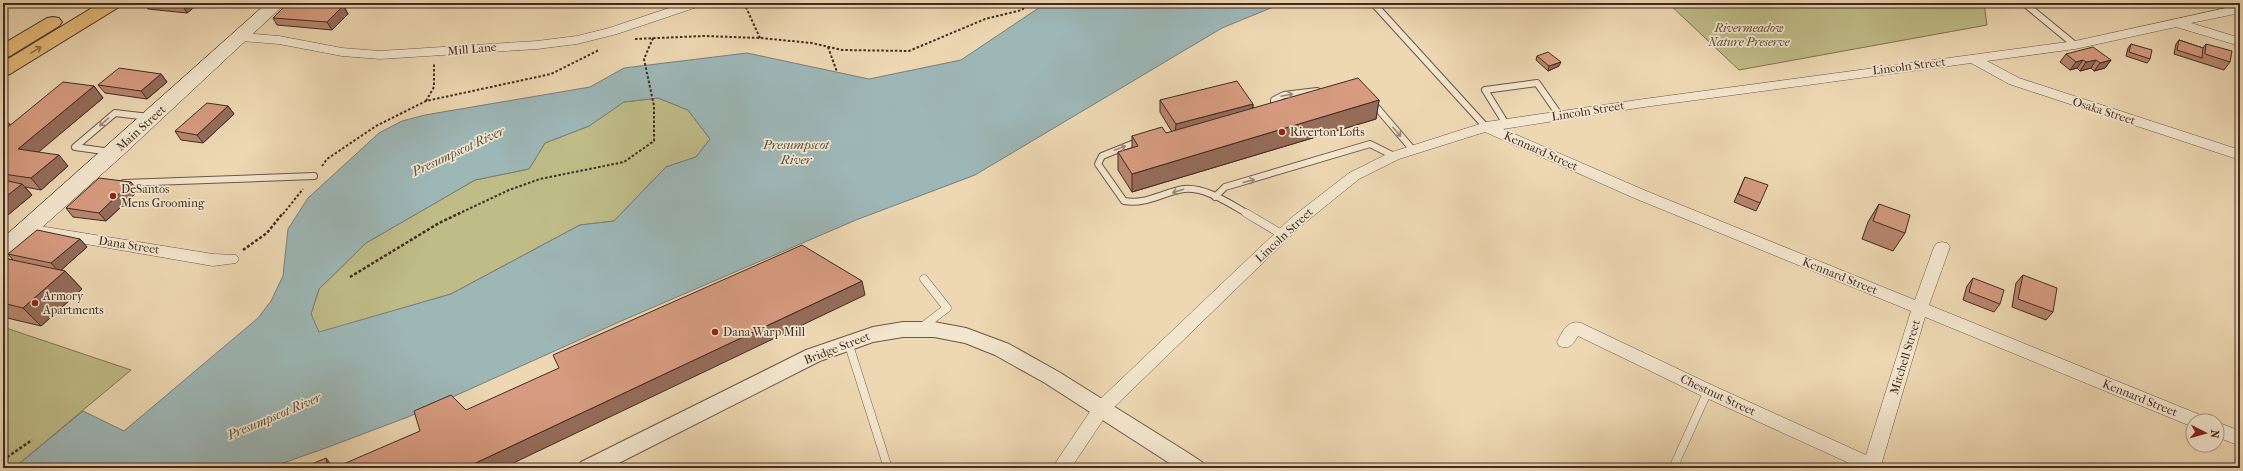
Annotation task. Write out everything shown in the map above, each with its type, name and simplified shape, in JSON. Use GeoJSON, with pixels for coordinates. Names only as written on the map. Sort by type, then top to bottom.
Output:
{"type":"FeatureCollection","features":[{"type":"Feature","properties":{"kind":"highway"},"geometry":{"type":"LineString","coordinates":[[3,52],[85,3]]}},
{"type":"Feature","properties":{"kind":"highway"},"geometry":{"type":"LineString","coordinates":[[3,70],[113,3]]}},
{"type":"Feature","properties":{"kind":"main road","name":"Main Street"},"geometry":{"type":"LineString","coordinates":[[3,250],[88,180],[114,152],[242,37],[277,3]]}},
{"type":"Feature","properties":{"kind":"street","name":"Mill Lane"},"geometry":{"type":"LineString","coordinates":[[242,37],[279,40],[342,52],[380,55],[434,52],[577,40],[614,31],[696,3]]}},
{"type":"Feature","properties":{"kind":"street","name":"Lincoln Street"},"geometry":{"type":"LineString","coordinates":[[1061,468],[1101,409],[1138,371],[1283,235],[1340,186],[1354,176],[1394,156],[1486,127],[1972,58],[2075,45],[2240,9]]}},
{"type":"Feature","properties":{"kind":"street"},"geometry":{"type":"LineString","coordinates":[[2179,23],[2240,42]]}},
{"type":"Feature","properties":{"kind":"street","name":"Osaka Street"},"geometry":{"type":"LineString","coordinates":[[1972,58],[2014,81],[2240,155]]}},
{"type":"Feature","properties":{"kind":"street","name":"Kennard Street"},"geometry":{"type":"LineString","coordinates":[[1486,127],[1639,194],[2185,416]]}},
{"type":"Feature","properties":{"kind":"street","name":"Dana Street"},"geometry":{"type":"LineString","coordinates":[[27,229],[213,260],[231,259]]}},
{"type":"Feature","properties":{"kind":"street","name":"Mitchell Street"},"geometry":{"type":"LineString","coordinates":[[1874,467],[1921,309],[1942,247]]}},
{"type":"Feature","properties":{"kind":"street","name":"Chestnut Street"},"geometry":{"type":"LineString","coordinates":[[1565,342],[1575,327],[1708,392],[1874,467]]}},
{"type":"Feature","properties":{"kind":"street","name":"Bridge Street"},"geometry":{"type":"LineString","coordinates":[[589,468],[787,368],[848,341],[894,331],[918,330],[943,331],[966,336],[1008,352],[1042,370],[1194,468]]}},
{"type":"Feature","properties":{"kind":"street"},"geometry":{"type":"LineString","coordinates":[[2225,432],[2240,439]]}},
{"type":"Feature","properties":{"kind":"lane"},"geometry":{"type":"LineString","coordinates":[[1373,3],[1486,127]]}},
{"type":"Feature","properties":{"kind":"lane"},"geometry":{"type":"LineString","coordinates":[[2024,3],[2075,45]]}},
{"type":"Feature","properties":{"kind":"lane"},"geometry":{"type":"LineString","coordinates":[[1506,124],[1485,90],[1537,83],[1560,116]]}},
{"type":"Feature","properties":{"kind":"lane"},"geometry":{"type":"LineString","coordinates":[[1267,117],[1274,112],[1274,100],[1284,95],[1326,90]]}},
{"type":"Feature","properties":{"kind":"lane"},"geometry":{"type":"LineString","coordinates":[[1366,95],[1413,150]]}},
{"type":"Feature","properties":{"kind":"lane"},"geometry":{"type":"LineString","coordinates":[[114,152],[75,147],[114,113],[153,117]]}},
{"type":"Feature","properties":{"kind":"lane"},"geometry":{"type":"LineString","coordinates":[[1146,142],[1132,144],[1102,156],[1098,164],[1124,201],[1141,204],[1187,188],[1215,197],[1283,235]]}},
{"type":"Feature","properties":{"kind":"lane"},"geometry":{"type":"LineString","coordinates":[[1215,197],[1225,187],[1370,144],[1394,156]]}},
{"type":"Feature","properties":{"kind":"lane"},"geometry":{"type":"LineString","coordinates":[[115,182],[136,184],[314,176]]}},
{"type":"Feature","properties":{"kind":"lane"},"geometry":{"type":"LineString","coordinates":[[918,330],[947,308],[924,280]]}},
{"type":"Feature","properties":{"kind":"lane"},"geometry":{"type":"LineString","coordinates":[[848,341],[888,468]]}},
{"type":"Feature","properties":{"kind":"lane"},"geometry":{"type":"LineString","coordinates":[[1673,468],[1708,392]]}},
{"type":"Feature","properties":{"kind":"path"},"geometry":{"type":"LineString","coordinates":[[744,3],[760,38]]}},
{"type":"Feature","properties":{"kind":"path"},"geometry":{"type":"LineString","coordinates":[[631,40],[704,36],[760,38],[812,43],[842,50],[909,51],[985,19],[1022,10],[1028,3]]}},
{"type":"Feature","properties":{"kind":"path"},"geometry":{"type":"LineString","coordinates":[[350,277],[439,223],[509,190],[540,179],[624,162],[654,141],[654,106],[644,60],[653,38]]}},
{"type":"Feature","properties":{"kind":"path"},"geometry":{"type":"LineString","coordinates":[[231,259],[267,233],[327,159],[376,126],[426,101],[551,74],[604,47]]}},
{"type":"Feature","properties":{"kind":"path"},"geometry":{"type":"LineString","coordinates":[[828,47],[837,72]]}},
{"type":"Feature","properties":{"kind":"path"},"geometry":{"type":"LineString","coordinates":[[426,101],[434,87],[434,52]]}},
{"type":"Feature","properties":{"kind":"path"},"geometry":{"type":"LineString","coordinates":[[3,460],[32,440]]}},
{"type":"Feature","properties":{"kind":"green space","name":"Rivermeadow Nature Preserve"},"geometry":{"type":"Polygon","coordinates":[[[1668,3],[1984,3],[1987,25],[1739,70],[1668,3]]]}},
{"type":"Feature","properties":{"kind":"green space"},"geometry":{"type":"Polygon","coordinates":[[[658,98],[688,110],[710,139],[696,157],[666,167],[614,221],[580,225],[451,294],[319,333],[311,314],[319,289],[366,243],[475,180],[529,169],[545,143],[589,126],[623,102],[658,98]]]}},
{"type":"Feature","properties":{"kind":"green space"},"geometry":{"type":"Polygon","coordinates":[[[3,327],[131,370],[14,468],[3,468],[3,327]]]}},
{"type":"Feature","properties":{"kind":"water","name":"Presumpscot River"},"geometry":{"type":"Polygon","coordinates":[[[1046,3],[1283,3],[1222,28],[975,175],[856,220],[619,322],[408,417],[323,449],[269,468],[14,468],[83,411],[124,431],[258,318],[271,301],[283,276],[288,229],[308,198],[379,133],[402,121],[425,115],[590,87],[624,68],[747,53],[869,79],[961,60],[1046,3]],[[658,98],[624,102],[589,126],[545,143],[529,169],[475,180],[366,243],[319,289],[311,314],[319,332],[451,294],[580,225],[614,221],[666,167],[696,157],[710,139],[688,110],[658,98]]]}},
{"type":"Feature","properties":{"kind":"building"},"geometry":{"type":"Polygon","coordinates":[[[288,3],[311,3],[343,6],[327,22],[273,18],[288,3]]]}},
{"type":"Feature","properties":{"kind":"building"},"geometry":{"type":"Polygon","coordinates":[[[2179,40],[2203,48],[2202,58],[2177,50],[2179,40]]]}},
{"type":"Feature","properties":{"kind":"building"},"geometry":{"type":"Polygon","coordinates":[[[2131,44],[2152,50],[2150,59],[2129,52],[2131,44]]]}},
{"type":"Feature","properties":{"kind":"building"},"geometry":{"type":"Polygon","coordinates":[[[2206,44],[2232,51],[2230,62],[2205,54],[2206,44]]]}},
{"type":"Feature","properties":{"kind":"building"},"geometry":{"type":"Polygon","coordinates":[[[2093,47],[2111,60],[2100,63],[2096,60],[2086,62],[2083,60],[2076,62],[2066,54],[2093,47]]]}},
{"type":"Feature","properties":{"kind":"building"},"geometry":{"type":"Polygon","coordinates":[[[1548,52],[1561,62],[1549,66],[1537,56],[1548,52]]]}},
{"type":"Feature","properties":{"kind":"building"},"geometry":{"type":"Polygon","coordinates":[[[119,68],[161,74],[141,91],[98,85],[119,68]]]}},
{"type":"Feature","properties":{"kind":"building"},"geometry":{"type":"Polygon","coordinates":[[[1358,78],[1379,100],[1132,174],[1118,152],[1138,146],[1132,136],[1162,127],[1166,133],[1358,78]]]}},
{"type":"Feature","properties":{"kind":"building"},"geometry":{"type":"Polygon","coordinates":[[[1237,81],[1253,104],[1176,124],[1160,100],[1237,81]]]}},
{"type":"Feature","properties":{"kind":"building"},"geometry":{"type":"Polygon","coordinates":[[[63,82],[94,86],[18,149],[59,155],[31,178],[3,174],[3,131],[63,82]]]}},
{"type":"Feature","properties":{"kind":"building"},"geometry":{"type":"Polygon","coordinates":[[[207,103],[228,106],[197,135],[175,131],[207,103]]]}},
{"type":"Feature","properties":{"kind":"building"},"geometry":{"type":"Polygon","coordinates":[[[1745,177],[1768,185],[1760,203],[1738,194],[1745,177]]]}},
{"type":"Feature","properties":{"kind":"building"},"geometry":{"type":"Polygon","coordinates":[[[99,178],[131,182],[99,213],[66,208],[99,178]]]}},
{"type":"Feature","properties":{"kind":"building"},"geometry":{"type":"Polygon","coordinates":[[[3,180],[22,184],[3,199],[3,180]]]}},
{"type":"Feature","properties":{"kind":"building"},"geometry":{"type":"Polygon","coordinates":[[[1879,204],[1910,215],[1905,233],[1873,221],[1879,204]]]}},
{"type":"Feature","properties":{"kind":"building"},"geometry":{"type":"Polygon","coordinates":[[[37,230],[80,239],[51,263],[8,254],[37,230]]]}},
{"type":"Feature","properties":{"kind":"building","name":"Dana Warp Mill"},"geometry":{"type":"Polygon","coordinates":[[[802,245],[862,281],[465,468],[334,468],[420,431],[414,411],[451,395],[466,410],[559,368],[553,355],[802,245]]]}},
{"type":"Feature","properties":{"kind":"building"},"geometry":{"type":"Polygon","coordinates":[[[3,258],[65,271],[23,308],[3,303],[3,258]]]}},
{"type":"Feature","properties":{"kind":"building"},"geometry":{"type":"Polygon","coordinates":[[[2023,275],[2057,288],[2053,312],[2018,299],[2023,275]]]}},
{"type":"Feature","properties":{"kind":"building"},"geometry":{"type":"Polygon","coordinates":[[[1973,278],[2004,290],[2000,304],[1969,292],[1973,278]]]}},
{"type":"Feature","properties":{"kind":"building"},"geometry":{"type":"Polygon","coordinates":[[[326,458],[328,468],[302,468],[326,458]]]}},
{"type":"Feature","properties":{"kind":"place","name":"Riverton Lofts"},"geometry":{"type":"Point","coordinates":[1282,132]}},
{"type":"Feature","properties":{"kind":"place","name":"DeSantos Mens Grooming"},"geometry":{"type":"Point","coordinates":[113,196]}},
{"type":"Feature","properties":{"kind":"place","name":"Armory Apartments"},"geometry":{"type":"Point","coordinates":[35,303]}},
{"type":"Feature","properties":{"kind":"place","name":"Dana Warp Mill"},"geometry":{"type":"Point","coordinates":[715,332]}}]}
